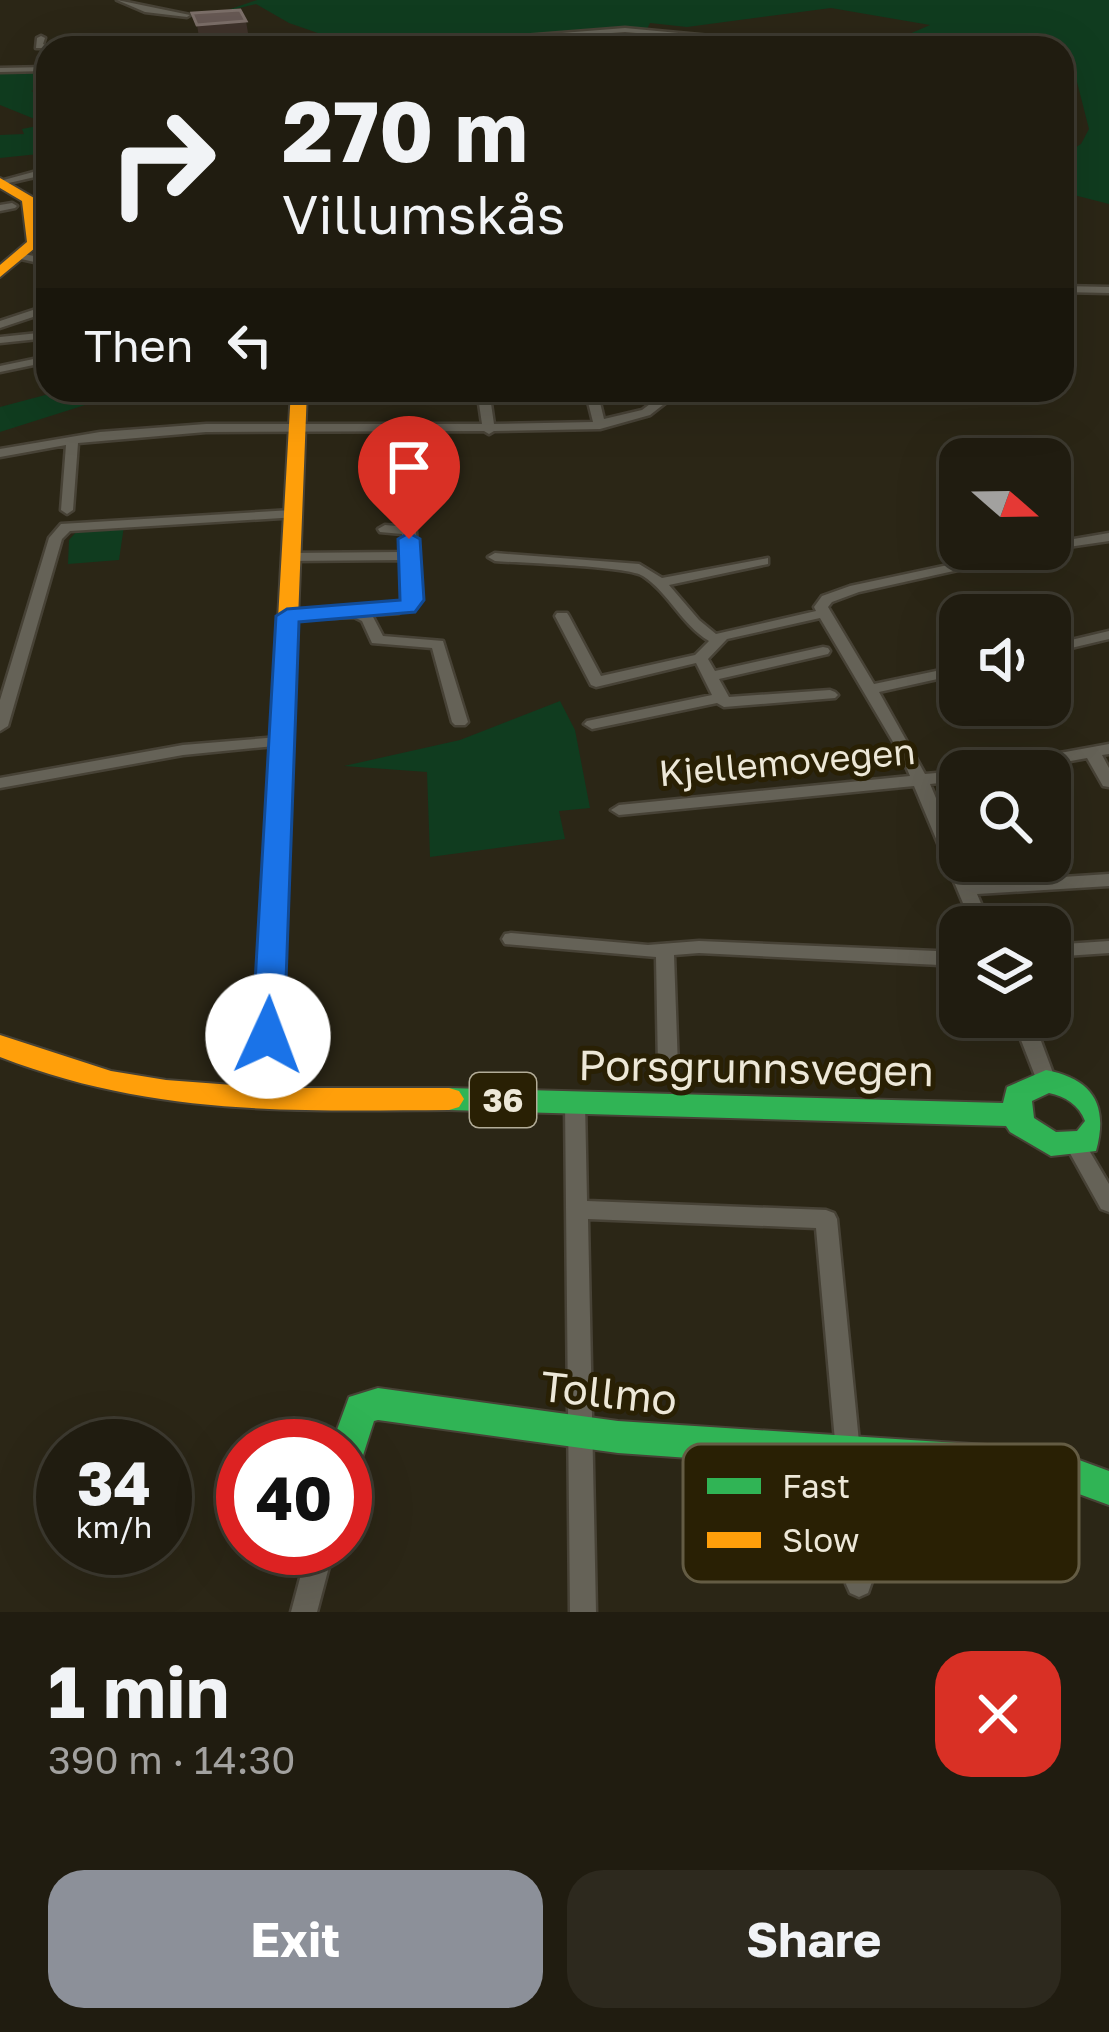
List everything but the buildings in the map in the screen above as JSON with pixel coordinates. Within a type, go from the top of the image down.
[{"type":"main road","points":[[20,197],[36,226]]},
{"type":"main road","points":[[0,278],[36,259]]},
{"type":"main road","points":[[266,1078],[298,402]]},
{"type":"main road","name":"Porsgrunnsvegen","points":[[0,1046],[73,1078],[173,1098],[575,1102],[1015,1115],[1039,1140],[1076,1146]]},
{"type":"main road","points":[[1015,1115],[1017,1095],[1046,1081],[1079,1090],[1104,1115],[1093,1138],[1076,1146]]},
{"type":"main road","name":"Tollmo","points":[[358,1419],[361,1408],[390,1405],[581,1432],[741,1444]]},
{"type":"main road","name":"Tollmo","points":[[1079,1477],[1109,1488]]},
{"type":"street","points":[[120,0],[145,10],[187,15]]},
{"type":"street","points":[[577,36],[652,31],[706,36]]},
{"type":"street","points":[[0,70],[36,69]]},
{"type":"street","points":[[1074,289],[1109,290]]},
{"type":"street","points":[[0,325],[36,312]]},
{"type":"street","points":[[0,340],[36,336]]},
{"type":"street","points":[[0,368],[36,361]]},
{"type":"street","points":[[485,402],[489,430]]},
{"type":"street","points":[[594,402],[600,425]]},
{"type":"street","points":[[0,453],[72,440],[297,425],[489,430],[600,425],[646,412],[660,402]]},
{"type":"street","points":[[0,726],[51,551],[66,518],[72,440]]},
{"type":"street","points":[[66,518],[292,514]]},
{"type":"street","points":[[287,616],[358,613],[411,604],[409,531],[385,529]]},
{"type":"street","points":[[1071,544],[1109,537]]},
{"type":"street","points":[[290,557],[409,556]]},
{"type":"street","points":[[495,557],[646,571],[693,626],[715,638]]},
{"type":"street","points":[[658,583],[764,561]]},
{"type":"street","points":[[947,570],[821,602],[922,784],[973,906]]},
{"type":"street","points":[[358,613],[368,619],[377,640],[438,644],[460,722]]},
{"type":"street","points":[[562,616],[596,682],[700,658],[715,638],[824,613]]},
{"type":"street","points":[[1071,644],[1109,635]]},
{"type":"street","points":[[712,676],[824,651]]},
{"type":"street","points":[[700,658],[719,698]]},
{"type":"street","points":[[870,689],[939,674]]},
{"type":"street","points":[[592,724],[719,698],[740,704],[830,695]]},
{"type":"street","points":[[0,783],[182,750],[279,742]]},
{"type":"street","points":[[1100,750],[1109,782]]},
{"type":"street","name":"Kjellemovegen","points":[[619,810],[939,780]]},
{"type":"street","points":[[966,889],[1109,880]]},
{"type":"street","points":[[511,939],[665,950],[939,957]]},
{"type":"street","points":[[1071,950],[1109,947]]},
{"type":"street","points":[[665,950],[668,1068]]},
{"type":"street","points":[[1030,1038],[1046,1081]]},
{"type":"street","points":[[575,1102],[583,1612]]},
{"type":"street","points":[[1076,1146],[1109,1204]]},
{"type":"street","points":[[579,1210],[826,1219],[847,1444]]},
{"type":"street","points":[[304,1612],[314,1575]]},
{"type":"green space","points":[[257,0],[1109,0],[1109,204],[1074,195],[1074,148],[1089,129],[1074,79],[1074,36],[905,36],[930,25],[831,8],[687,27],[650,23],[647,29],[542,36],[326,36],[289,23],[256,4],[219,13]]},
{"type":"green space","points":[[36,70],[36,90],[31,91],[36,92],[36,120],[0,105],[0,71]]},
{"type":"green space","points":[[36,126],[36,154],[0,158],[0,135],[24,134],[22,129]]},
{"type":"green space","points":[[36,397],[36,402],[95,402],[0,432],[0,407]]},
{"type":"green space","points":[[124,526],[119,560],[68,564],[69,540],[77,531]]},
{"type":"green space","points":[[560,701],[575,730],[590,808],[559,811],[565,839],[430,857],[427,772],[344,766],[460,740]]},
{"type":"traffic: fast","points":[[1046,1081],[1073,1089],[1092,1106],[1100,1123],[1085,1143],[1051,1144],[1020,1124],[1017,1095],[1046,1081]]},
{"type":"traffic: fast","points":[[449,1099],[1015,1115]]},
{"type":"traffic: fast","points":[[358,1419],[361,1408],[378,1404],[618,1437],[722,1444]]},
{"type":"traffic: fast","points":[[1079,1477],[1109,1488]]},
{"type":"traffic: slow","points":[[0,182],[36,203]]},
{"type":"traffic: slow","points":[[0,273],[34,243],[29,200]]},
{"type":"traffic: slow","points":[[266,1078],[298,402]]},
{"type":"traffic: slow","points":[[0,1046],[56,1067],[166,1092],[276,1099],[449,1099]]},
{"type":"route","points":[[268,1036],[287,616],[407,607],[412,600],[409,539]]}]
